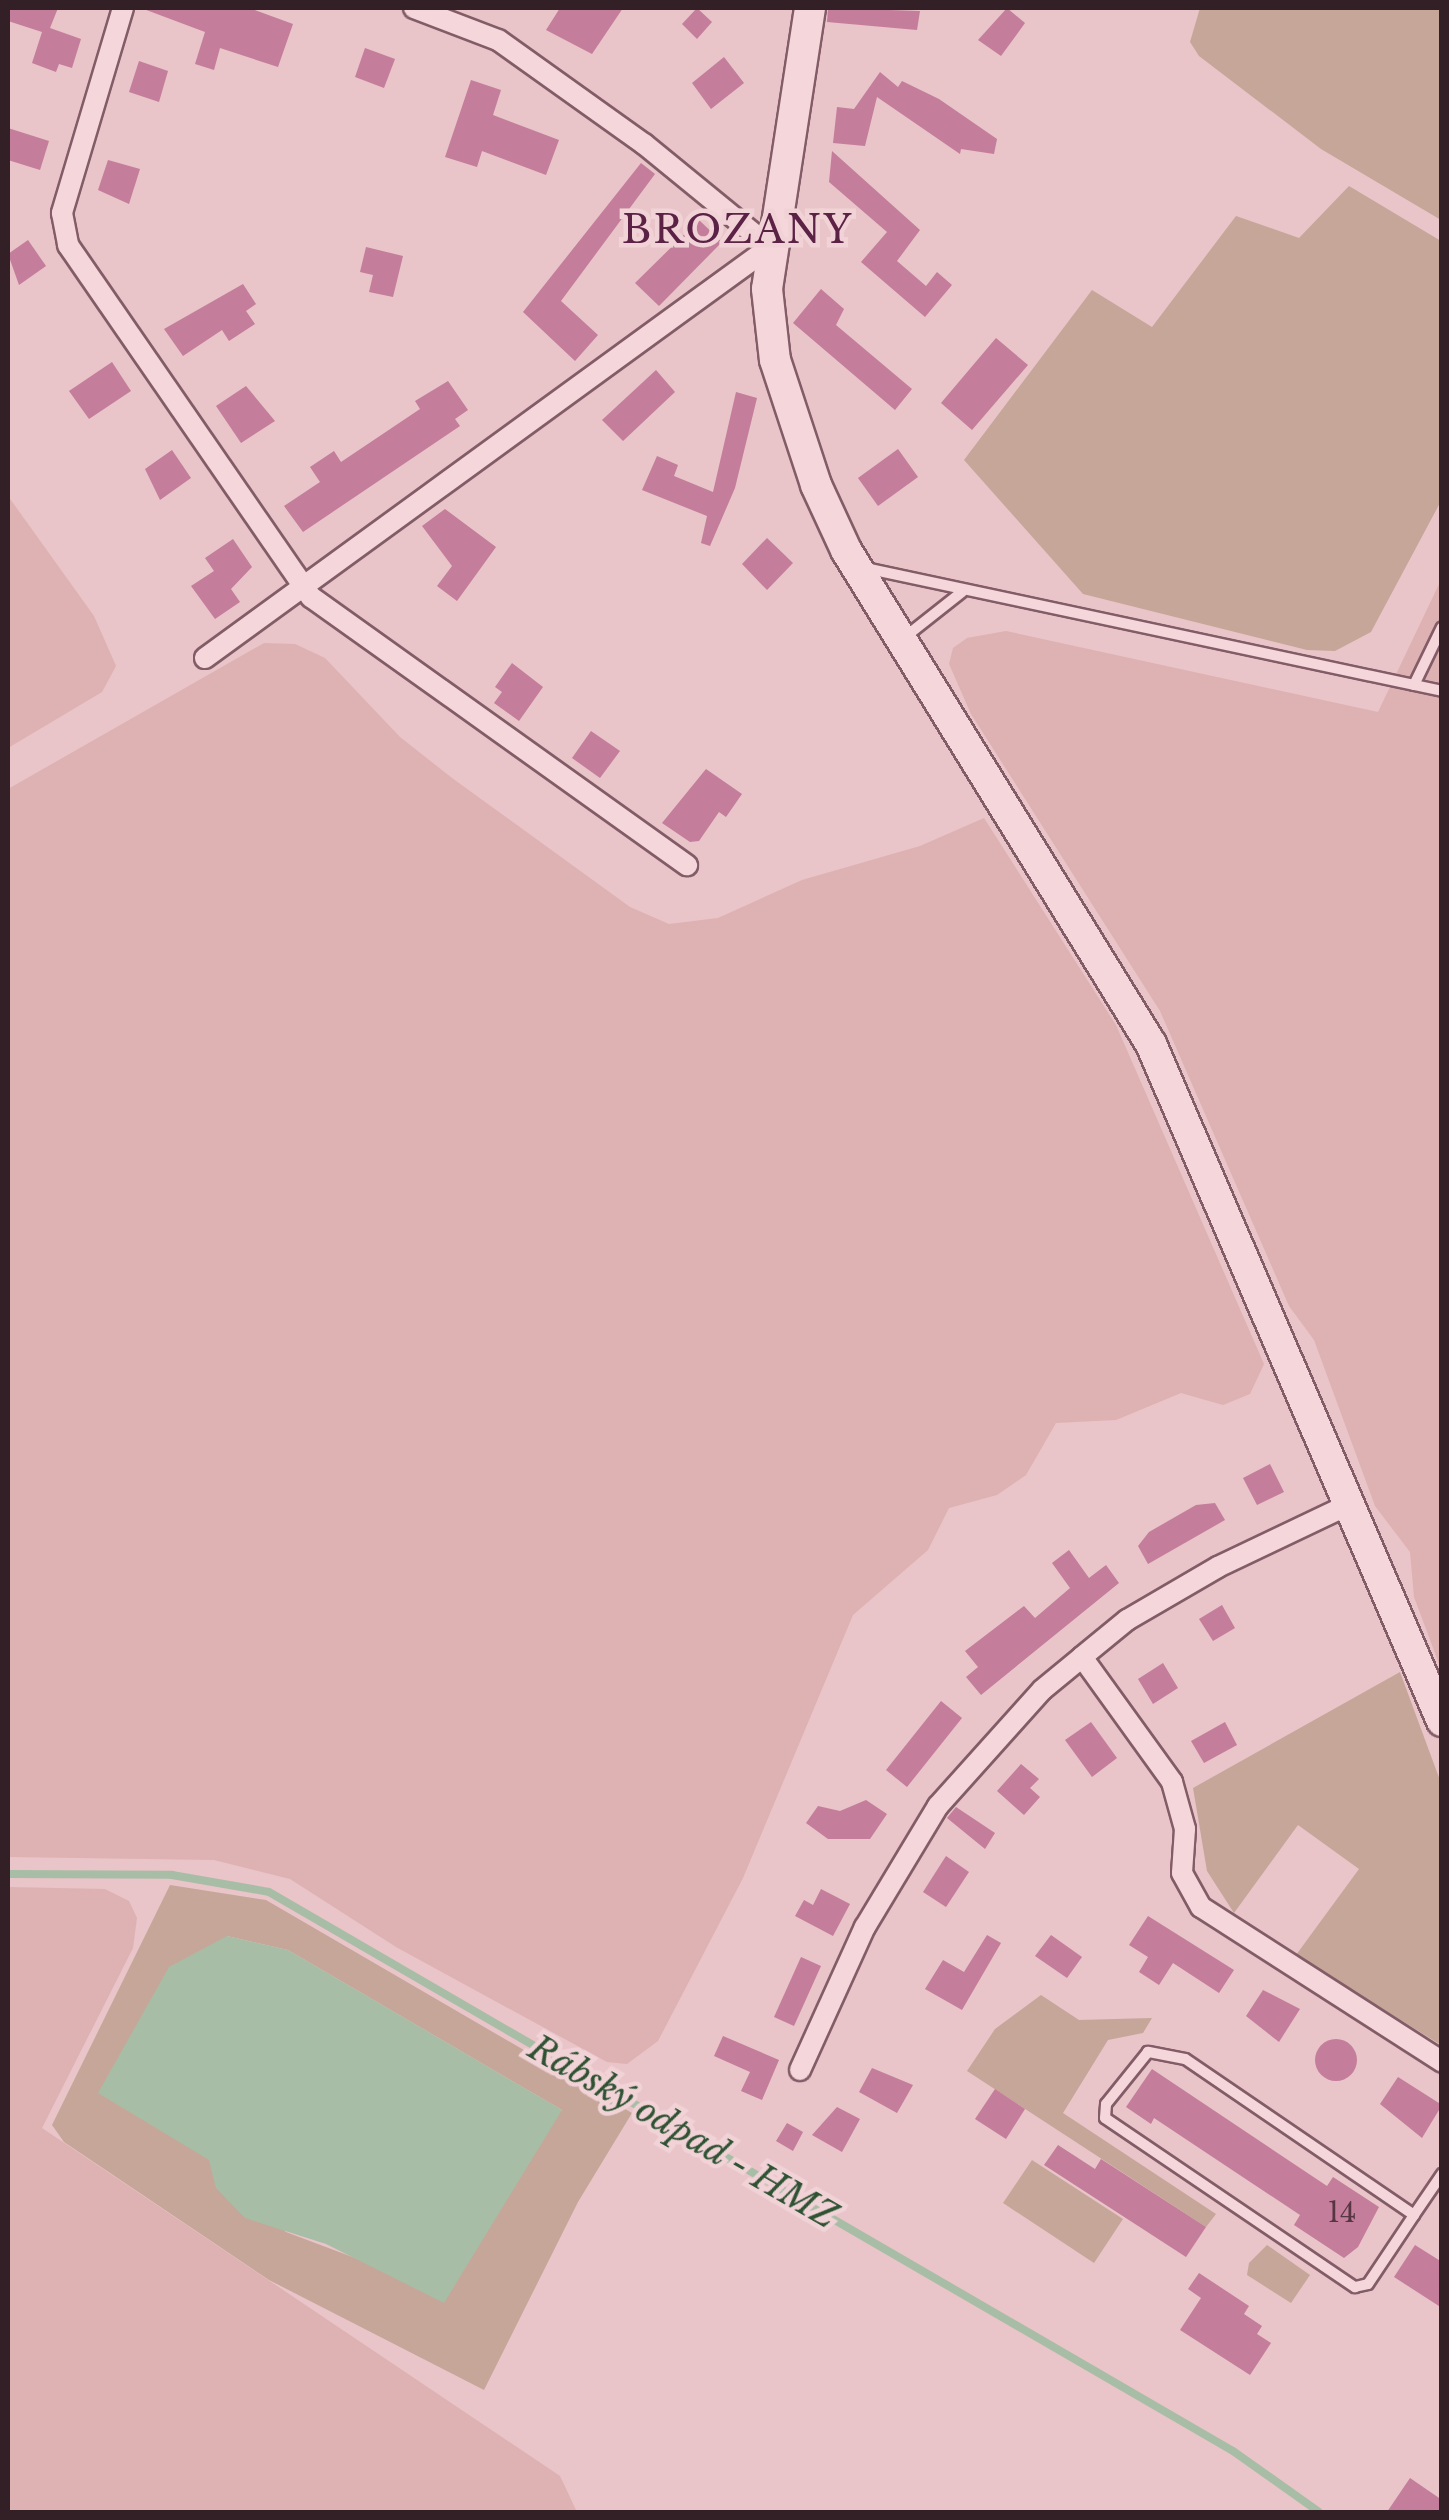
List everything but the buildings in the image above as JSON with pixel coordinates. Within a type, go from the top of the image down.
[{"type":"street","points":[[124,8],[62,213],[62,234],[319,604],[686,865]]},
{"type":"street","points":[[414,8],[498,40],[644,144],[770,246]]},
{"type":"street","points":[[810,8],[770,246],[768,311],[775,360],[816,485],[846,550],[1151,1044],[1352,1503],[1442,1720]]},
{"type":"street","points":[[205,658],[729,282],[770,246]]},
{"type":"street","points":[[800,2070],[865,1926],[938,1806],[1042,1690],[1127,1620],[1218,1568],[1352,1503]]},
{"type":"street","points":[[1082,1657],[1172,1782],[1186,1829],[1182,1873],[1201,1907],[1442,2062]]},
{"type":"lane","points":[[846,550],[874,572],[1442,691]]},
{"type":"lane","points":[[901,641],[963,592]]},
{"type":"lane","points":[[1414,685],[1442,628]]},
{"type":"lane","points":[[1414,2215],[1185,2059],[1148,2052],[1106,2104],[1105,2118],[1355,2287],[1368,2284],[1442,2174]]},
{"type":"shaded area","points":[[1200,8],[1441,8],[1441,220],[1321,149],[1199,56],[1190,42]]},
{"type":"shaded area","points":[[1349,186],[1441,241],[1441,501],[1371,632],[1335,651],[1307,650],[1083,594],[964,460],[1092,290],[1152,327],[1236,216],[1299,238]]},
{"type":"shaded area","points":[[8,496],[94,616],[116,666],[102,692],[8,748]]},
{"type":"shaded area","points":[[1441,580],[1441,1669],[1414,1597],[1410,1552],[1375,1506],[1314,1340],[1289,1306],[1160,1011],[971,714],[949,664],[953,648],[967,638],[1006,631],[1378,712]]},
{"type":"shaded area","points":[[264,643],[295,644],[325,658],[400,737],[452,778],[630,907],[669,924],[718,918],[802,880],[920,846],[984,818],[1116,1025],[1264,1364],[1250,1394],[1223,1405],[1181,1393],[1116,1420],[1056,1423],[1026,1475],[997,1495],[949,1508],[928,1550],[853,1615],[743,1878],[658,2041],[627,2064],[607,2062],[396,1947],[290,1879],[214,1860],[8,1857],[8,789]]},
{"type":"shaded area","points":[[1400,1672],[1441,1783],[1441,2045],[1296,1955],[1359,1869],[1298,1825],[1234,1913],[1207,1871],[1193,1788]]},
{"type":"shaded area","points":[[170,1885],[266,1900],[632,2113],[578,2202],[484,2390],[269,2280],[64,2142],[52,2125]],"holes":[[[227,1936],[288,1950],[562,2110],[379,2267],[286,2232],[209,2160]]]},
{"type":"shaded area","points":[[8,1887],[105,1889],[129,1901],[137,1918],[133,1948],[42,2128],[560,2476],[577,2512],[8,2512]]},
{"type":"shaded area","points":[[227,1936],[288,1950],[562,2110],[444,2303],[326,2244],[245,2218],[216,2188],[209,2160],[98,2093],[169,1967]]},
{"type":"shaded area","points":[[1041,1995],[1079,2020],[1152,2018],[1143,2033],[1108,2040],[1063,2113],[1216,2214],[1206,2227],[967,2071],[995,2029]]},
{"type":"shaded area","points":[[1032,2160],[1123,2219],[1094,2263],[1003,2203]]},
{"type":"shaded area","points":[[1267,2245],[1310,2275],[1291,2303],[1247,2275],[1249,2263]]},
{"type":"waterway","name":"Rábský odpad - HMZ","points":[[8,1874],[172,1875],[269,1892],[1233,2451],[1319,2512]]},
{"type":"district","name":"BROZANY","points":[[738,230]]}]
